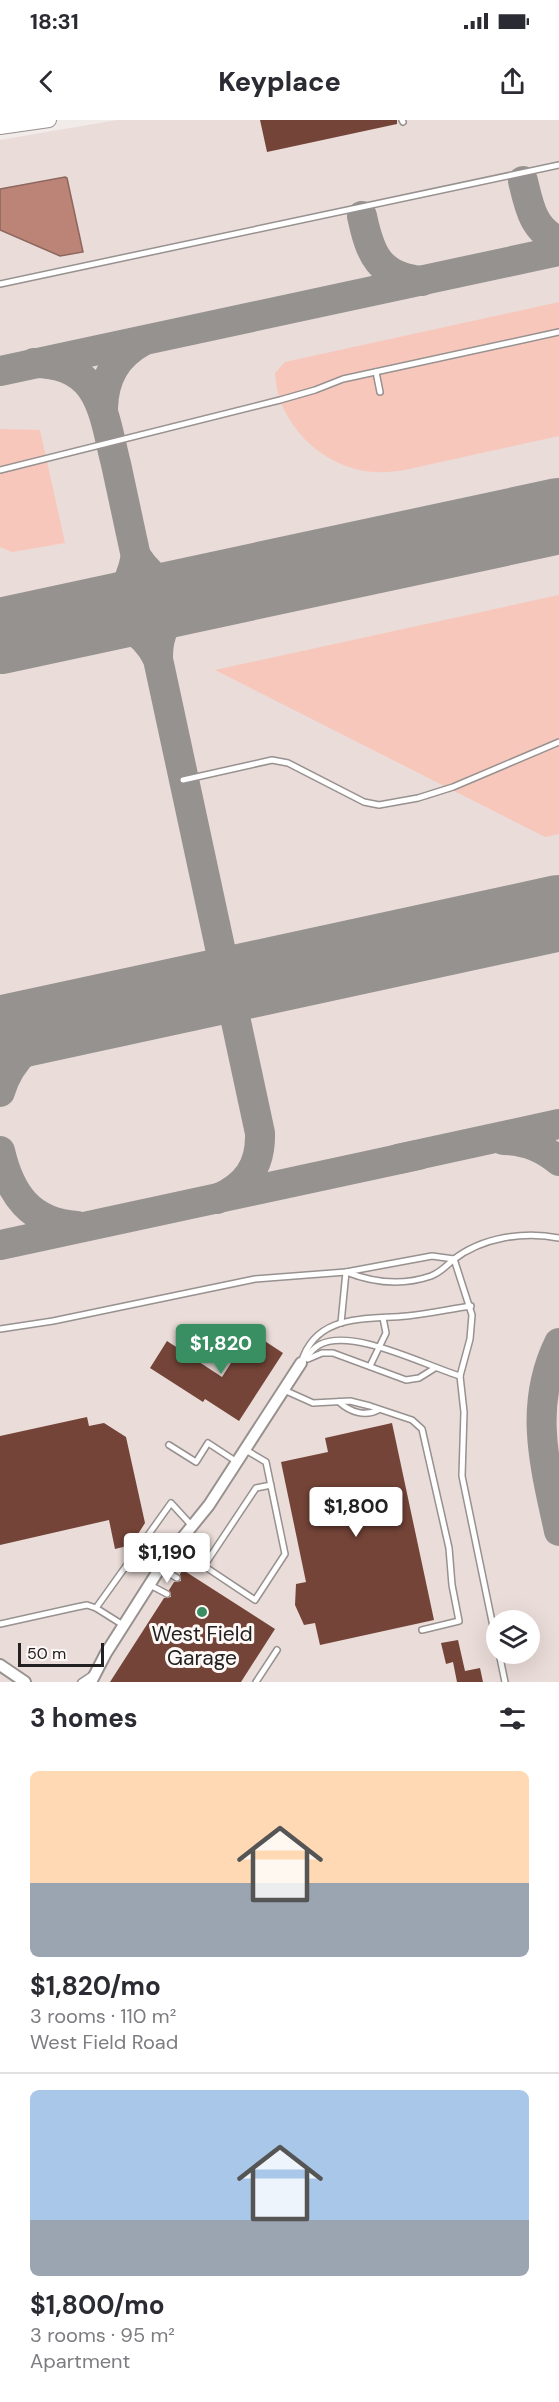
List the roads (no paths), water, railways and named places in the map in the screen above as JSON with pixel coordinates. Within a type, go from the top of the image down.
[{"type":"street","points":[[0,127],[49,120]]},
{"type":"street","points":[[93,1678],[160,1568],[209,1506],[302,1363]]},
{"type":"street","points":[[0,1665],[25,1682]]},
{"type":"lane","points":[[0,284],[559,165]]},
{"type":"lane","points":[[0,470],[269,403],[315,390],[343,379],[559,332]]},
{"type":"lane","points":[[376,372],[380,392]]},
{"type":"lane","points":[[183,780],[272,760],[288,763],[364,802],[379,806],[418,798],[453,787],[559,742]]},
{"type":"lane","points":[[346,1272],[368,1280],[389,1283],[411,1281],[442,1271],[454,1259],[498,1240],[523,1234],[541,1234],[559,1238]]},
{"type":"lane","points":[[0,1329],[53,1321],[255,1279],[346,1272],[432,1256],[454,1259]]},
{"type":"lane","points":[[454,1259],[471,1306],[472,1325],[460,1376],[464,1412],[464,1485],[490,1610]]},
{"type":"lane","points":[[341,1323],[346,1272]]},
{"type":"lane","points":[[302,1363],[305,1350],[314,1337],[341,1323],[471,1306]]},
{"type":"lane","points":[[370,1366],[386,1333],[384,1318]]},
{"type":"lane","points":[[302,1363],[314,1349],[326,1342],[349,1341],[381,1346],[460,1376]]},
{"type":"lane","points":[[302,1363],[313,1356],[333,1353],[406,1380],[419,1378],[435,1368]]},
{"type":"lane","points":[[284,1390],[314,1404],[350,1401],[412,1420],[422,1429],[449,1548],[452,1585],[459,1621],[422,1630]]},
{"type":"lane","points":[[169,1444],[196,1462],[208,1443],[237,1462]]},
{"type":"lane","points":[[246,1450],[266,1461],[271,1485],[285,1554],[255,1600],[204,1566],[256,1488],[271,1485]]},
{"type":"lane","points":[[96,1608],[171,1503],[192,1526]]},
{"type":"lane","points":[[160,1568],[177,1578]]},
{"type":"lane","points":[[150,1585],[167,1594]]},
{"type":"lane","points":[[0,1624],[87,1605],[124,1625]]},
{"type":"lane","points":[[256,1682],[277,1650]]},
{"type":"lane","points":[[501,1664],[505,1682]]},
{"type":"lane","points":[[81,1682],[93,1678]]},
{"type":"place","name":"West Field Garage","points":[[202,1612]]}]
